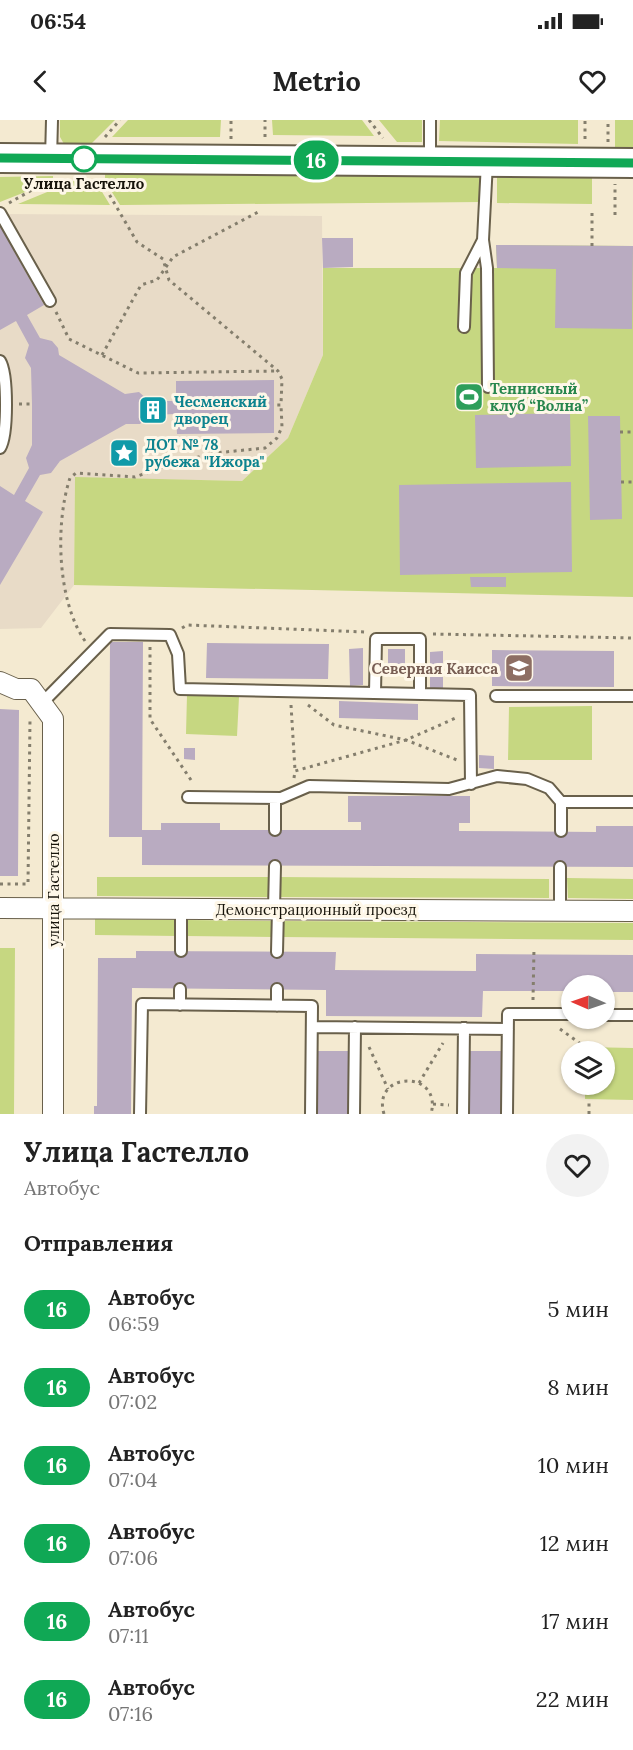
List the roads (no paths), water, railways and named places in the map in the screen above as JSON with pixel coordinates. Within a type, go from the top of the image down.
[{"type":"street","points":[[0,158],[51,169],[430,161],[624,163]]},
{"type":"street","points":[[5,687],[32,689],[36,708]]},
{"type":"street","name":"улица Гастелло","points":[[36,708],[53,719],[52,1114]]},
{"type":"street","name":"Демонстрационный проезд","points":[[0,908],[633,911]]},
{"type":"lane","points":[[51,169],[52,120]]},
{"type":"lane","points":[[430,120],[430,161]]},
{"type":"lane","points":[[487,162],[483,240],[487,268],[488,387]]},
{"type":"lane","points":[[0,211],[50,301]]},
{"type":"lane","points":[[464,327],[466,273],[483,240]]},
{"type":"lane","points":[[0,361],[4,368],[5,404],[4,441],[0,448]]},
{"type":"lane","points":[[36,708],[91,650],[110,634],[170,635],[178,654],[180,689],[470,694],[471,784]]},
{"type":"lane","points":[[375,693],[376,639],[420,639],[420,693]]},
{"type":"lane","points":[[496,696],[633,696]]},
{"type":"lane","points":[[188,797],[275,798],[309,786],[449,789],[497,776],[527,779],[549,788],[561,802],[561,831]]},
{"type":"lane","points":[[275,798],[275,830]]},
{"type":"lane","points":[[561,802],[633,802]]},
{"type":"lane","points":[[275,866],[277,952]]},
{"type":"lane","points":[[560,867],[560,911]]},
{"type":"lane","points":[[181,951],[182,909]]},
{"type":"lane","points":[[180,989],[180,1005]]},
{"type":"lane","points":[[277,989],[277,1006]]},
{"type":"lane","points":[[140,1114],[142,1004],[312,1006],[311,1114]]},
{"type":"lane","points":[[507,1114],[508,1014],[561,1014]]},
{"type":"lane","points":[[615,1015],[633,1015]]},
{"type":"lane","points":[[312,1027],[508,1029]]},
{"type":"lane","points":[[354,1114],[357,1027]]},
{"type":"lane","points":[[463,1114],[464,1028]]},
{"type":"place","name":"Улица Гастелло","points":[[84,159]]},
{"type":"place","name":"Теннисный клуб “Волна”","points":[[469,397]]},
{"type":"place","name":"Чесменский дворец","points":[[153,410]]},
{"type":"place","name":"ДОТ № 78 рубежа \"Ижора\"","points":[[124,453]]},
{"type":"place","name":"Северная Каисса","points":[[519,668]]}]
